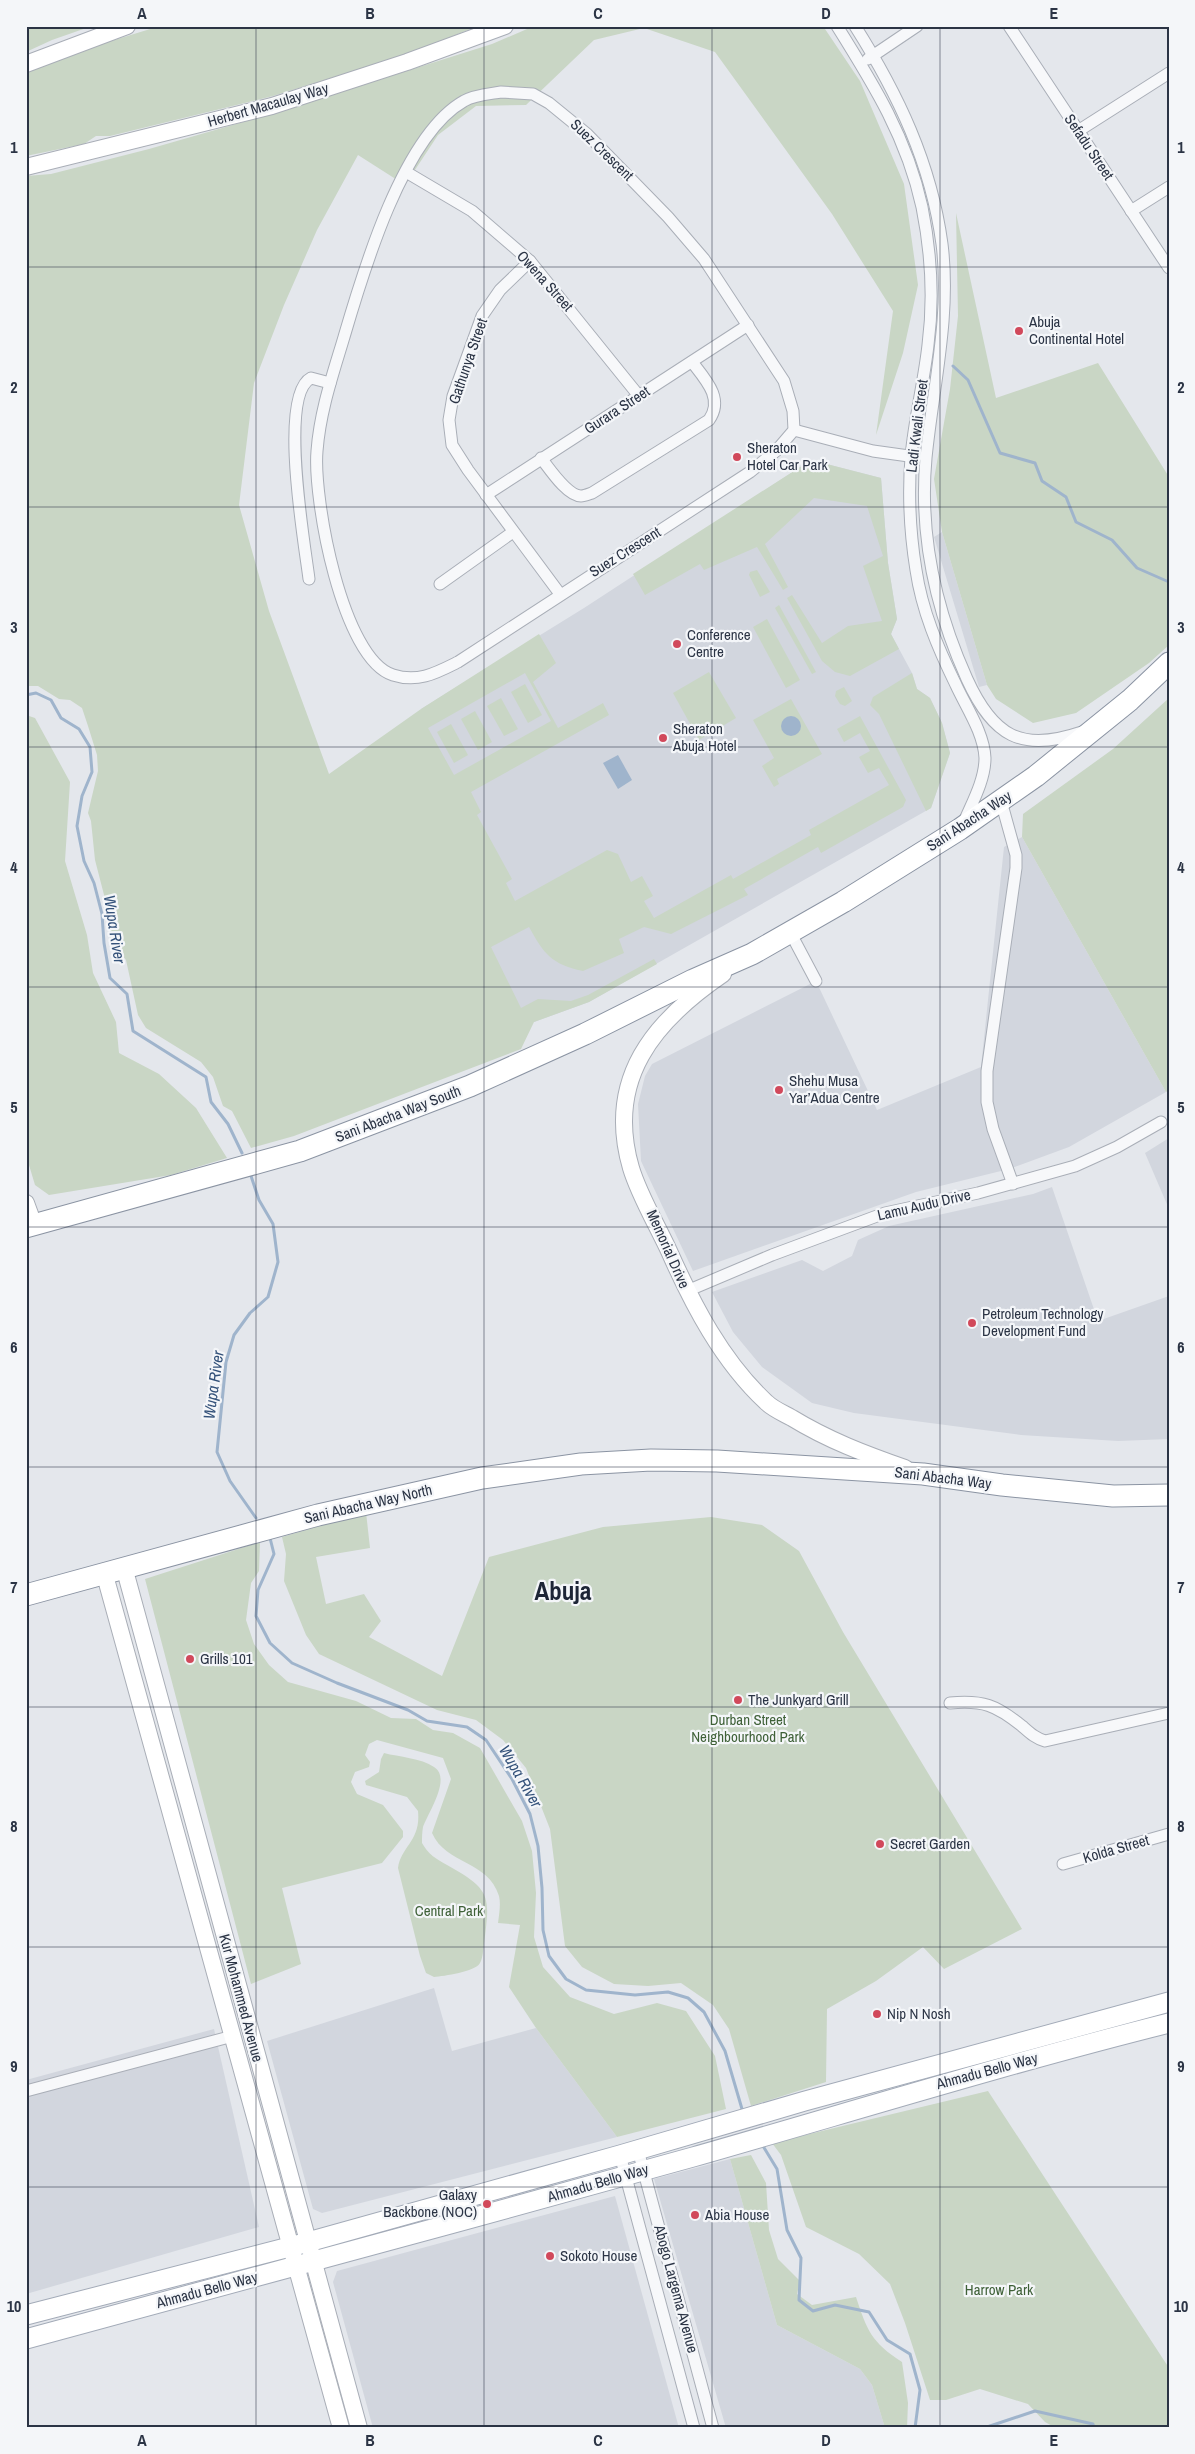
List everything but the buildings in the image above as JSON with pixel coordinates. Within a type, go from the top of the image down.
[{"type":"highway","name":"Sani Abacha Way","points":[[752,954],[960,828],[1001,801],[1098,727],[1169,663]]},
{"type":"highway","name":"Sani Abacha Way South","points":[[30,1226],[300,1151],[470,1086],[585,1034],[693,980],[752,954]]},
{"type":"highway","name":"Sani Abacha Way North","points":[[26,1595],[318,1515],[482,1478],[621,1461],[717,1461]]},
{"type":"highway","name":"Sani Abacha Way","points":[[717,1461],[923,1474],[1113,1496],[1169,1495]]},
{"type":"main road","name":"Ahmadu Bello Way","points":[[26,2315],[300,2244],[690,2136],[805,2101],[1169,2002]]},
{"type":"main road","name":"Ahmadu Bello Way","points":[[26,2339],[305,2264],[695,2156],[811,2121],[1169,2023]]},
{"type":"street","points":[[29,62],[127,26]]},
{"type":"street","name":"Herbert Macaulay Way","points":[[26,167],[272,106],[407,62],[505,26]]},
{"type":"street","name":"Ladi Kwali Street","points":[[837,26],[890,114],[900,136],[921,206],[928,246],[931,288],[928,344],[911,456],[911,537],[920,592],[940,652],[975,724],[985,756],[983,773],[975,797],[960,828]]},
{"type":"street","name":"Ladi Kwali Street","points":[[855,26],[874,55],[902,108],[925,164],[942,245],[945,286],[941,349],[926,458],[924,516],[935,591],[953,646],[976,698],[987,716],[1008,734],[1041,742],[1068,737],[1098,727]]},
{"type":"street","points":[[861,64],[917,26]]},
{"type":"street","name":"Sefadu Street","points":[[1009,26],[1169,268]]},
{"type":"street","points":[[1078,131],[1169,74]]},
{"type":"street","name":"Suez Crescent","points":[[500,92],[533,94],[549,103],[587,134],[668,217],[704,259],[784,381],[792,411],[794,430],[776,451],[750,472],[458,662],[428,677],[410,679],[392,675],[376,665],[365,650],[337,584],[320,512],[316,482],[320,422],[330,383],[356,294],[377,237],[406,172],[425,139],[464,100],[500,92]]},
{"type":"street","name":"Owena Street","points":[[406,172],[472,211],[530,261],[639,396]]},
{"type":"street","points":[[1131,211],[1169,187]]},
{"type":"street","name":"Gathunya Street","points":[[530,261],[500,290],[482,316],[456,388],[449,420],[452,444],[486,495],[560,594]]},
{"type":"street","name":"Gurara Street","points":[[486,495],[748,325]]},
{"type":"street","points":[[542,458],[572,494],[581,496],[592,493],[709,420],[715,412],[716,403],[707,382],[692,362]]},
{"type":"street","points":[[309,579],[295,467],[296,414],[300,393],[306,381],[311,378],[330,383]]},
{"type":"street","points":[[794,430],[864,449],[926,458]]},
{"type":"street","points":[[440,584],[513,532]]},
{"type":"street","points":[[1001,801],[1016,855],[1016,868],[987,1071],[987,1102],[993,1128],[1013,1184]]},
{"type":"street","points":[[790,932],[816,980]]},
{"type":"street","name":"Memorial Drive","points":[[752,954],[704,987],[671,1014],[652,1036],[633,1072],[624,1105],[625,1129],[631,1168],[687,1291],[716,1340],[767,1403],[836,1442],[923,1474]]},
{"type":"street","name":"Lamu Audu Drive","points":[[687,1291],[885,1213],[1013,1184],[1075,1166],[1117,1147],[1162,1122]]},
{"type":"street","points":[[26,1203],[30,1226]]},
{"type":"street","name":"Kur Mohammed Avenue","points":[[114,1570],[181,1783],[231,1962],[305,2264],[341,2428]]},
{"type":"street","name":"Kur Mohammed Avenue","points":[[114,1570],[165,1794],[233,2036],[300,2244]]},
{"type":"street","points":[[950,1703],[974,1701],[991,1706],[1006,1714],[1036,1738],[1045,1740],[1169,1713]]},
{"type":"street","name":"Kolda Street","points":[[1063,1864],[1169,1834]]},
{"type":"street","points":[[26,2091],[233,2036]]},
{"type":"street","name":"Abogo Largema Avenue","points":[[638,2150],[713,2428]]},
{"type":"street","name":"Abogo Largema Avenue","points":[[620,2155],[694,2428]]},
{"type":"street","name":"Kur Mohammed Avenue","points":[[305,2264],[359,2428]]},
{"type":"shaded area","name":"Sheraton Abuja Hotel","points":[[811,460],[881,478],[888,563],[897,619],[891,634],[912,673],[917,689],[930,698],[942,723],[950,753],[931,808],[589,1002],[534,1022],[426,960],[421,709],[584,608]]},
{"type":"shaded area","points":[[942,532],[987,685],[979,687],[934,537]]},
{"type":"shaded area","points":[[1022,837],[1166,1092],[1069,1147],[1009,1169],[916,1192],[693,1271],[641,1161],[638,1104],[645,1076],[652,1064],[816,981],[877,1110],[981,1067],[1004,847]]},
{"type":"shaded area","points":[[1169,1138],[1169,1209],[1145,1153]]},
{"type":"shaded area","points":[[1052,1187],[1098,1321],[1169,1296],[1169,1439],[1118,1441],[1021,1435],[854,1413],[812,1403],[762,1367],[733,1332],[712,1292],[802,1260],[823,1271],[852,1256],[858,1240],[889,1226],[1033,1194]]},
{"type":"shaded area","points":[[434,1988],[452,2051],[536,2028],[617,2137],[322,2213],[313,2209],[267,2041]]},
{"type":"shaded area","points":[[214,2029],[259,2227],[26,2294],[26,2080]]},
{"type":"shaded area","points":[[730,2159],[777,2325],[860,2369],[872,2385],[885,2428],[726,2428],[654,2179]]},
{"type":"shaded area","points":[[615,2196],[679,2428],[373,2428],[333,2282],[337,2271]]},
{"type":"green space","points":[[26,26],[92,26],[52,40],[26,52]]},
{"type":"green space","points":[[160,26],[478,26],[408,54],[273,96],[110,136],[96,136],[84,144],[26,156],[26,73],[85,49]]},
{"type":"green space","points":[[534,26],[823,26],[860,81],[904,184],[918,285],[903,353],[876,435],[893,311],[832,214],[715,52],[644,28],[594,40],[526,105],[476,106],[438,135],[405,185],[358,155],[317,230],[284,305],[254,383],[239,505],[269,611],[329,774],[421,709],[539,634],[556,663],[533,682],[558,728],[603,703],[609,715],[471,792],[481,812],[477,815],[512,879],[506,883],[515,901],[607,850],[618,854],[631,882],[642,876],[653,896],[644,901],[654,918],[731,875],[733,879],[811,835],[809,830],[889,785],[879,768],[868,773],[859,757],[870,751],[860,733],[844,742],[837,729],[860,716],[906,800],[903,807],[821,853],[818,847],[744,889],[748,895],[671,934],[644,927],[619,939],[624,953],[583,971],[563,965],[550,957],[539,944],[529,927],[491,947],[521,1008],[538,999],[571,1001],[588,995],[654,959],[657,964],[589,1002],[534,1022],[521,1049],[294,1136],[251,1148],[232,1111],[223,1106],[213,1077],[201,1062],[146,1028],[138,1015],[126,960],[110,939],[110,918],[95,860],[91,821],[88,813],[98,771],[97,755],[82,708],[70,700],[59,699],[38,686],[26,686],[26,176],[51,174],[149,149],[267,115],[492,44]],"holes":[[[525,673],[551,721],[454,775],[428,728]]]},
{"type":"green space","points":[[956,213],[996,398],[1098,363],[1169,477],[1169,645],[1149,663],[1076,713],[1033,723],[996,699],[987,685],[942,532],[934,479],[950,389],[958,316]]},
{"type":"green space","points":[[811,460],[881,478],[888,563],[897,619],[891,634],[899,649],[850,676],[835,672],[822,661],[787,598],[792,595],[822,643],[848,626],[882,621],[863,566],[883,556],[867,506],[814,498],[765,544],[788,587],[783,590],[757,547],[704,570],[700,564],[645,595],[633,574]]},
{"type":"green space","points":[[757,570],[770,592],[760,597],[749,575],[750,572]]},
{"type":"green space","points":[[779,605],[816,672],[812,674],[775,608]]},
{"type":"green space","points":[[767,619],[800,680],[786,688],[753,627]]},
{"type":"green space","points":[[709,672],[736,718],[699,740],[673,693]]},
{"type":"green space","points":[[912,673],[917,689],[930,698],[942,723],[950,753],[931,808],[926,811],[879,714],[870,705],[873,697]]},
{"type":"green space","points":[[525,684],[542,715],[528,723],[511,692]]},
{"type":"green space","points":[[844,687],[852,701],[845,706],[840,704],[835,696],[836,691]]},
{"type":"green space","points":[[501,698],[518,729],[504,736],[487,706]]},
{"type":"green space","points":[[1169,698],[1169,1090],[1166,1092],[1022,837],[1023,814],[1113,749]]},
{"type":"green space","points":[[791,699],[822,754],[777,779],[779,784],[774,787],[762,766],[774,758],[753,720]]},
{"type":"green space","points":[[475,711],[492,742],[478,750],[461,719]]},
{"type":"green space","points":[[26,715],[35,718],[70,782],[65,861],[87,935],[93,973],[116,1022],[119,1053],[159,1074],[196,1108],[227,1158],[171,1175],[49,1195],[35,1185],[26,1155]]},
{"type":"green space","points":[[451,724],[468,755],[454,763],[437,732]]},
{"type":"green space","name":"Durban Street Neighbourhood Park","points":[[366,1512],[370,1548],[316,1557],[326,1604],[364,1594],[381,1621],[369,1637],[442,1676],[489,1557],[603,1527],[711,1517],[762,1525],[799,1551],[843,1632],[1022,1929],[944,1969],[923,1947],[876,1981],[827,2009],[826,2082],[751,2106],[729,2029],[713,2005],[681,1983],[648,1986],[614,1984],[582,1967],[565,1946],[550,1829],[526,1768],[503,1740],[476,1720],[437,1710],[319,1654],[306,1635],[284,1581],[286,1554],[282,1537]]},
{"type":"green space","points":[[260,1542],[259,1571],[251,1583],[246,1620],[254,1644],[269,1665],[288,1682],[356,1701],[391,1718],[416,1719],[433,1730],[453,1733],[480,1748],[522,1821],[532,1851],[536,1893],[534,1937],[543,1967],[570,1997],[614,2014],[657,2003],[686,2011],[715,2056],[726,2109],[617,2137],[536,2028],[509,1987],[520,1925],[498,1923],[500,1899],[494,1884],[486,1875],[447,1851],[438,1843],[432,1833],[451,1779],[443,1758],[377,1740],[369,1744],[365,1755],[370,1762],[369,1767],[355,1772],[351,1782],[357,1794],[383,1805],[403,1831],[403,1837],[382,1863],[282,1888],[301,1964],[251,1984],[145,1579]]},
{"type":"green space","name":"Central Park","points":[[384,1753],[429,1764],[439,1772],[441,1779],[440,1787],[423,1827],[422,1843],[436,1858],[473,1881],[485,1896],[487,1915],[483,1954],[480,1963],[472,1969],[434,1977],[426,1973],[398,1868],[400,1860],[417,1829],[418,1811],[407,1797],[366,1785],[365,1781],[379,1772]]},
{"type":"green space","name":"Harrow Park","points":[[988,2091],[1169,2368],[1169,2428],[1056,2428],[1045,2422],[1028,2404],[980,2389],[946,2400],[930,2400],[890,2284],[859,2254],[806,2227],[781,2155],[772,2143]]},
{"type":"green space","points":[[751,2155],[766,2183],[769,2230],[778,2259],[800,2281],[797,2294],[812,2305],[856,2297],[867,2327],[883,2348],[902,2362],[908,2403],[907,2428],[885,2428],[872,2385],[860,2369],[777,2325],[730,2159]]},
{"type":"water","points":[[791,716],[798,719],[801,726],[798,733],[791,736],[784,733],[781,726],[784,719]]},
{"type":"water","points":[[618,755],[632,780],[618,789],[603,763]]},
{"type":"waterway","points":[[953,366],[968,380],[1000,453],[1035,463],[1042,481],[1066,497],[1076,522],[1112,540],[1137,568],[1169,582]]},
{"type":"waterway","name":"Wupa River","points":[[26,695],[36,693],[51,700],[61,718],[79,729],[90,747],[92,772],[82,796],[77,826],[84,861],[94,883],[102,914],[104,943],[110,978],[127,994],[133,1031],[206,1077],[211,1102],[228,1124],[242,1153]]},
{"type":"waterway","name":"Wupa River","points":[[251,1176],[259,1200],[273,1224],[278,1262],[268,1297],[250,1313],[234,1335],[226,1362],[217,1452],[230,1481],[256,1518]]},
{"type":"waterway","name":"Wupa River","points":[[270,1538],[274,1554],[258,1590],[256,1616],[270,1643],[292,1663],[337,1683],[408,1710],[427,1721],[467,1727],[486,1740],[512,1779],[530,1814],[538,1846],[543,1930],[549,1956],[566,1979],[586,1990],[635,1995],[668,1992],[688,1998],[704,2012],[725,2051],[742,2109]]},
{"type":"waterway","name":"Wupa River","points":[[763,2146],[777,2169],[787,2230],[801,2258],[799,2300],[813,2311],[835,2305],[869,2312],[887,2340],[910,2354],[920,2390],[915,2428]]},
{"type":"waterway","name":"Wupa River","points":[[984,2428],[1035,2411],[1093,2424],[1094,2428]]},
{"type":"place","name":"Abuja Continental Hotel","points":[[1019,331]]},
{"type":"place","name":"Sheraton Hotel Car Park","points":[[737,457]]},
{"type":"place","name":"Conference Centre","points":[[677,644]]},
{"type":"place","name":"Sheraton Abuja Hotel","points":[[663,738]]},
{"type":"place","name":"Shehu Musa Yar’Adua Centre","points":[[779,1090]]},
{"type":"place","name":"Petroleum Technology Development Fund","points":[[972,1323]]},
{"type":"place","name":"Grills 101","points":[[190,1659]]},
{"type":"place","name":"The Junkyard Grill","points":[[738,1700]]},
{"type":"place","name":"Secret Garden","points":[[880,1844]]},
{"type":"place","name":"Nip N Nosh","points":[[877,2014]]},
{"type":"place","name":"Galaxy Backbone (NOC)","points":[[487,2204]]},
{"type":"place","name":"Abia House","points":[[695,2215]]},
{"type":"place","name":"Sokoto House","points":[[550,2256]]},
{"type":"district","name":"Abuja","points":[[563,1591]]}]
